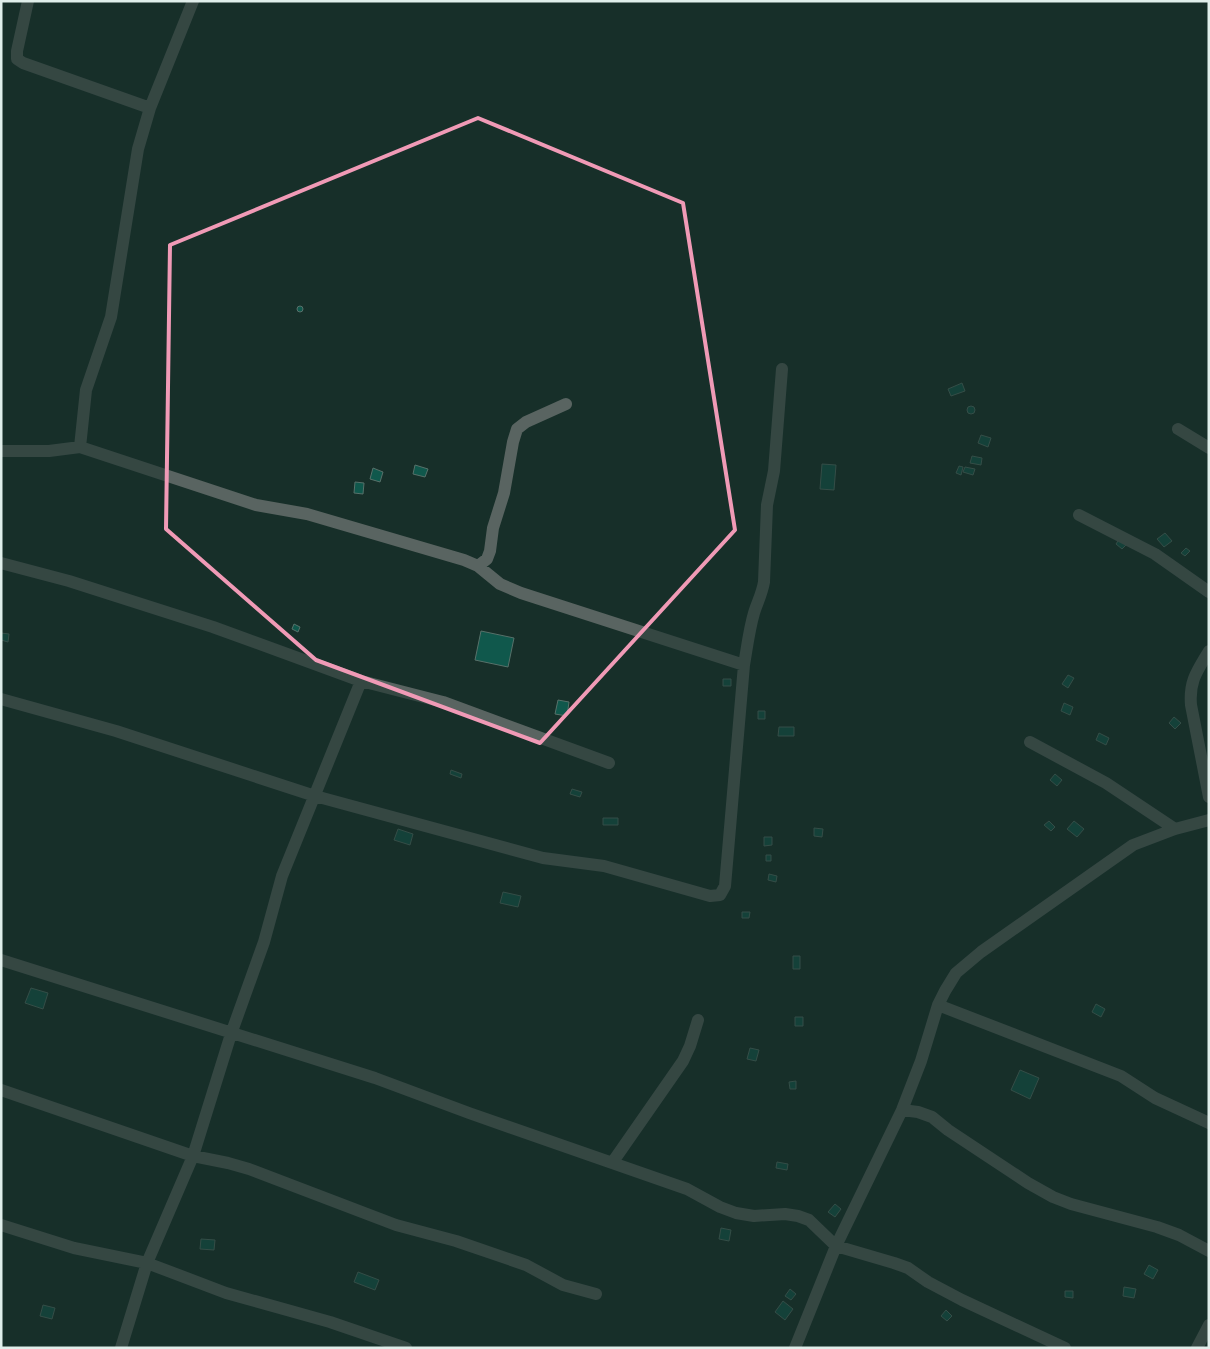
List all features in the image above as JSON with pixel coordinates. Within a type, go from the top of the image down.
[{"type":"street","points":[[28,1],[17,50],[17,59],[23,63],[150,108]]},
{"type":"street","points":[[80,447],[86,390],[111,317],[138,149],[150,108],[192,1]]},
{"type":"street","points":[[1,699],[116,731],[314,796],[543,858],[604,866],[710,896],[720,895],[725,886],[744,665],[750,629],[762,594],[764,582],[767,505],[774,471],[782,369]]},
{"type":"street","points":[[478,566],[487,558],[490,552],[493,528],[508,477],[513,442],[517,430],[526,422],[566,404]]},
{"type":"street","points":[[1178,429],[1209,448]]},
{"type":"street","points":[[1,451],[49,451],[80,447],[256,505],[307,514],[464,560],[478,566],[500,584],[521,593],[744,665]]},
{"type":"street","points":[[1079,515],[1155,554],[1209,592]]},
{"type":"street","points":[[1,563],[69,581],[213,626],[361,681],[443,702],[609,763]]},
{"type":"street","points":[[1209,651],[1192,678],[1190,692],[1209,797]]},
{"type":"street","points":[[121,1348],[147,1263],[193,1156],[231,1034],[266,936],[282,876],[361,681]]},
{"type":"street","points":[[1030,742],[1106,783],[1175,829]]},
{"type":"street","points":[[795,1348],[836,1246],[902,1110],[921,1061],[938,1005],[956,973],[981,952],[1133,845],[1175,829],[1209,820]]},
{"type":"street","points":[[1,960],[231,1034],[376,1078],[687,1188],[720,1207],[736,1213],[754,1216],[785,1214],[809,1220],[836,1246],[894,1262],[908,1268],[928,1282],[962,1300],[1065,1348]]},
{"type":"street","points":[[938,1005],[1121,1076],[1155,1098],[1209,1123]]},
{"type":"street","points":[[612,1163],[683,1061],[698,1020]]},
{"type":"street","points":[[1,1090],[193,1156],[249,1169],[396,1225],[456,1241],[526,1265],[563,1285],[596,1294]]},
{"type":"street","points":[[902,1110],[918,1112],[932,1117],[948,1130],[1020,1178],[1054,1197],[1071,1204],[1157,1227],[1179,1235],[1209,1251]]},
{"type":"street","points":[[1,1225],[74,1248],[147,1263],[219,1291],[330,1322],[406,1348]]},
{"type":"street","points":[[1197,1348],[1209,1325]]},
{"type":"highlighted area","points":[[478,118],[683,203],[735,530],[540,743],[316,660],[166,529],[170,245]]},
{"type":"building","points":[[300,306],[303,309],[300,312],[297,309]]},
{"type":"building","points":[[962,383],[965,391],[951,396],[948,389]]},
{"type":"building","points":[[971,406],[975,410],[971,414],[967,410]]},
{"type":"building","points":[[981,435],[991,438],[988,447],[978,443]]},
{"type":"building","points":[[972,456],[982,458],[981,465],[970,463]]},
{"type":"building","points":[[822,464],[836,465],[834,490],[820,489]]},
{"type":"building","points":[[415,465],[428,469],[425,477],[413,474]]},
{"type":"building","points":[[959,466],[963,467],[961,475],[956,473]]},
{"type":"building","points":[[965,467],[975,469],[973,475],[963,472]]},
{"type":"building","points":[[373,468],[383,472],[380,482],[370,479]]},
{"type":"building","points":[[355,482],[364,483],[363,494],[354,493]]},
{"type":"building","points":[[1165,533],[1172,541],[1164,547],[1157,539]]},
{"type":"building","points":[[1120,538],[1127,544],[1122,549],[1116,544]]},
{"type":"building","points":[[1186,548],[1190,551],[1185,556],[1181,553]]},
{"type":"building","points":[[294,624],[300,627],[298,632],[292,629]]},
{"type":"building","points":[[481,631],[514,638],[508,667],[475,660]]},
{"type":"building","points":[[1,633],[9,634],[8,642],[1,640]]},
{"type":"building","points":[[1068,675],[1074,678],[1068,688],[1062,684]]},
{"type":"building","points":[[723,679],[731,679],[731,686],[723,686]]},
{"type":"building","points":[[558,700],[569,702],[567,716],[555,714]]},
{"type":"building","points":[[1064,703],[1073,707],[1070,715],[1061,711]]},
{"type":"building","points":[[758,711],[765,711],[765,719],[758,719]]},
{"type":"building","points":[[1174,717],[1181,723],[1175,729],[1169,723]]},
{"type":"building","points":[[779,727],[794,727],[794,736],[778,736]]},
{"type":"building","points":[[1099,733],[1109,738],[1106,745],[1096,740]]},
{"type":"building","points":[[451,770],[462,774],[461,778],[450,774]]},
{"type":"building","points":[[1055,774],[1062,780],[1057,786],[1050,780]]},
{"type":"building","points":[[572,789],[582,792],[580,797],[570,794]]},
{"type":"building","points":[[603,818],[618,818],[618,825],[603,825]]},
{"type":"building","points":[[1049,821],[1055,827],[1051,831],[1044,825]]},
{"type":"building","points":[[1074,821],[1084,829],[1077,837],[1067,829]]},
{"type":"building","points":[[814,828],[823,829],[822,837],[814,836]]},
{"type":"building","points":[[398,829],[413,834],[410,845],[394,840]]},
{"type":"building","points":[[764,837],[772,837],[772,845],[764,846]]},
{"type":"building","points":[[766,855],[771,855],[771,861],[766,861]]},
{"type":"building","points":[[769,874],[777,876],[776,882],[768,880]]},
{"type":"building","points":[[503,892],[521,896],[518,907],[500,903]]},
{"type":"building","points":[[742,912],[750,912],[749,918],[742,918]]},
{"type":"building","points":[[793,956],[800,956],[800,969],[793,969]]},
{"type":"building","points":[[31,988],[48,993],[43,1009],[25,1003]]},
{"type":"building","points":[[1096,1004],[1105,1009],[1101,1017],[1092,1012]]},
{"type":"building","points":[[795,1017],[803,1017],[803,1026],[795,1026]]},
{"type":"building","points":[[750,1048],[759,1050],[756,1061],[747,1059]]},
{"type":"building","points":[[1020,1070],[1039,1078],[1030,1099],[1011,1090]]},
{"type":"building","points":[[796,1081],[796,1089],[790,1089],[789,1082]]},
{"type":"building","points":[[777,1162],[788,1164],[787,1170],[776,1168]]},
{"type":"building","points":[[835,1204],[841,1209],[835,1217],[828,1212]]},
{"type":"building","points":[[721,1228],[731,1230],[729,1241],[719,1239]]},
{"type":"building","points":[[201,1239],[215,1240],[214,1250],[200,1249]]},
{"type":"building","points":[[1149,1265],[1158,1270],[1153,1279],[1144,1274]]},
{"type":"building","points":[[358,1272],[379,1280],[375,1290],[354,1282]]},
{"type":"building","points":[[1124,1287],[1136,1289],[1134,1298],[1123,1296]]},
{"type":"building","points":[[790,1289],[796,1294],[791,1300],[785,1296]]},
{"type":"building","points":[[1065,1291],[1073,1291],[1073,1298],[1065,1297]]},
{"type":"building","points":[[783,1301],[793,1309],[785,1320],[775,1312]]},
{"type":"building","points":[[43,1305],[55,1308],[52,1319],[40,1316]]},
{"type":"building","points":[[946,1310],[952,1316],[947,1321],[941,1316]]}]
